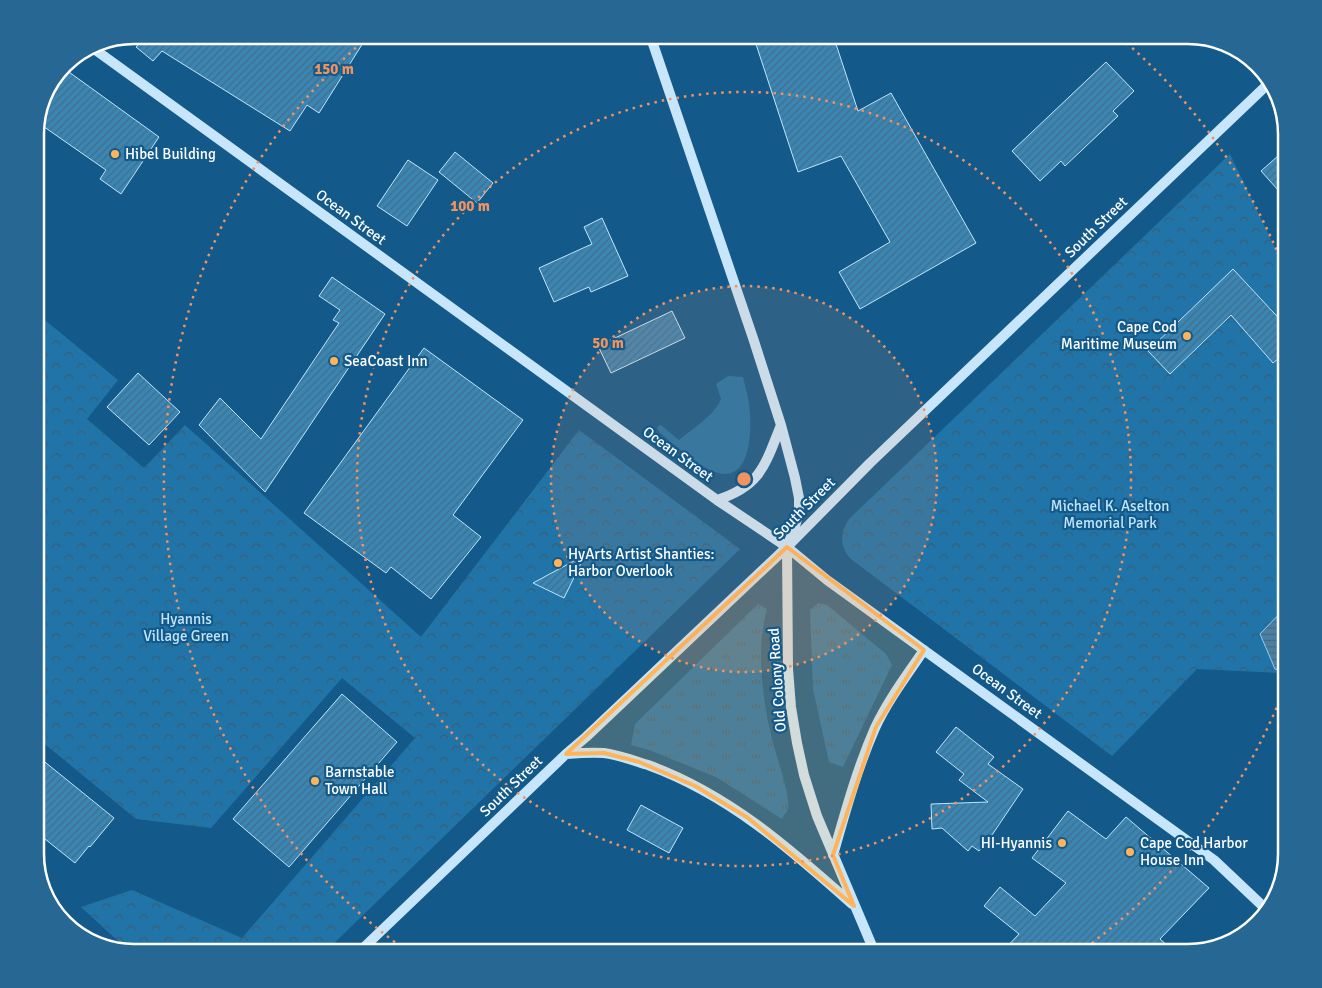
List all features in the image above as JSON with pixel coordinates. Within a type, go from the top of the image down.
[{"type":"main road","name":"Old Colony Road","points":[[653,44],[781,425],[799,498],[796,524],[787,547],[788,669],[794,725],[804,775],[817,816],[871,944]]},
{"type":"main road","name":"Ocean Street","points":[[98,52],[717,500],[787,547],[827,580],[1214,860],[1262,905]]},
{"type":"main road","name":"South Street","points":[[367,944],[566,754],[787,547],[870,463],[1265,87]]},
{"type":"main road","points":[[717,500],[739,492],[760,474],[781,425]]},
{"type":"main road","points":[[833,855],[858,772],[876,728],[894,695],[924,650]]},
{"type":"main road","points":[[566,754],[604,753],[669,773],[695,786],[775,836],[854,906]]},
{"type":"highlighted area","points":[[787,547],[924,650],[876,727],[833,855],[854,906],[748,818],[695,786],[639,762],[604,753],[566,754]]},
{"type":"green space","name":"Michael K. Aselton Memorial Park","points":[[1230,154],[1278,254],[1278,619],[1271,626],[1278,663],[1278,673],[1197,669],[1112,756],[851,559],[844,549],[842,539],[849,519]]},
{"type":"green space","name":"Hyannis Village Green","points":[[44,319],[118,380],[87,419],[144,468],[185,425],[421,637],[579,430],[740,549],[333,944],[121,943],[81,907],[132,890],[242,938],[415,738],[342,678],[211,828],[136,819],[44,743]]},
{"type":"green space","points":[[728,376],[743,377],[749,404],[750,437],[744,461],[738,469],[730,473],[718,473],[688,456],[660,433],[657,428],[660,425],[662,426],[679,440],[703,421],[718,405],[721,399],[716,384]]},
{"type":"green space","points":[[818,603],[827,605],[886,654],[892,665],[843,767],[829,762],[813,689],[810,610]]},
{"type":"green space","points":[[758,604],[767,609],[761,655],[763,688],[768,719],[787,794],[788,809],[782,819],[716,777],[649,750],[631,745],[635,724]]},
{"type":"shaded area","points":[[1278,615],[1278,670],[1275,669],[1260,634]]},
{"type":"building","points":[[139,44],[362,44],[319,113],[307,105],[290,131],[162,51],[153,61],[136,47]]},
{"type":"building","points":[[756,44],[836,44],[858,111],[891,93],[976,243],[860,309],[839,272],[890,242],[841,156],[798,172]]},
{"type":"building","points":[[1106,62],[1134,91],[1113,111],[1118,116],[1065,166],[1061,161],[1040,181],[1012,151]]},
{"type":"building","name":"Hibel Building","points":[[68,72],[159,137],[121,194],[100,179],[106,170],[44,127],[47,110],[53,94]]},
{"type":"building","points":[[455,152],[493,183],[477,203],[439,172]]},
{"type":"building","points":[[1278,156],[1278,190],[1261,171]]},
{"type":"building","points":[[408,160],[438,180],[407,226],[377,206]]},
{"type":"building","points":[[602,218],[628,276],[591,292],[589,287],[554,302],[539,268],[592,244],[584,227]]},
{"type":"building","name":"Cape Cod Maritime Museum","points":[[1233,269],[1278,317],[1278,359],[1273,363],[1231,315],[1170,374],[1148,351]]},
{"type":"building","name":"SeaCoast Inn","points":[[332,277],[385,314],[265,492],[199,425],[220,398],[261,439],[339,323],[333,320],[340,310],[319,296]]},
{"type":"building","points":[[672,311],[685,338],[611,373],[598,346]]},
{"type":"building","points":[[424,348],[523,420],[453,515],[481,537],[431,599],[391,567],[386,573],[304,513]]},
{"type":"building","points":[[138,373],[180,412],[149,445],[107,407]]},
{"type":"building","points":[[585,555],[564,598],[533,583]]},
{"type":"building","name":"Barnstable Town Hall","points":[[342,694],[397,742],[289,867],[233,819]]},
{"type":"building","points":[[956,727],[994,757],[988,764],[1023,789],[979,851],[972,846],[968,851],[942,828],[932,829],[931,804],[988,802],[959,780],[964,774],[936,752]]},
{"type":"building","points":[[44,761],[114,818],[75,863],[44,838]]},
{"type":"building","points":[[641,805],[683,828],[669,853],[627,830]]},
{"type":"building","name":"Cape Cod Harbor House Inn","points":[[1068,811],[1106,839],[1126,817],[1209,888],[1160,939],[1166,944],[1010,944],[1019,934],[984,906],[1000,887],[1035,916],[1066,883],[1032,858]]},
{"type":"place","name":"Hibel Building","points":[[115,154]]},
{"type":"place","name":"Cape Cod Maritime Museum","points":[[1187,336]]},
{"type":"place","name":"SeaCoast Inn","points":[[334,361]]},
{"type":"place","name":"HyArts Artist Shanties: Harbor Overlook","points":[[558,563]]},
{"type":"place","name":"Barnstable Town Hall","points":[[315,781]]},
{"type":"place","name":"HI-Hyannis","points":[[1062,843]]},
{"type":"place","name":"Cape Cod Harbor House Inn","points":[[1130,852]]}]
